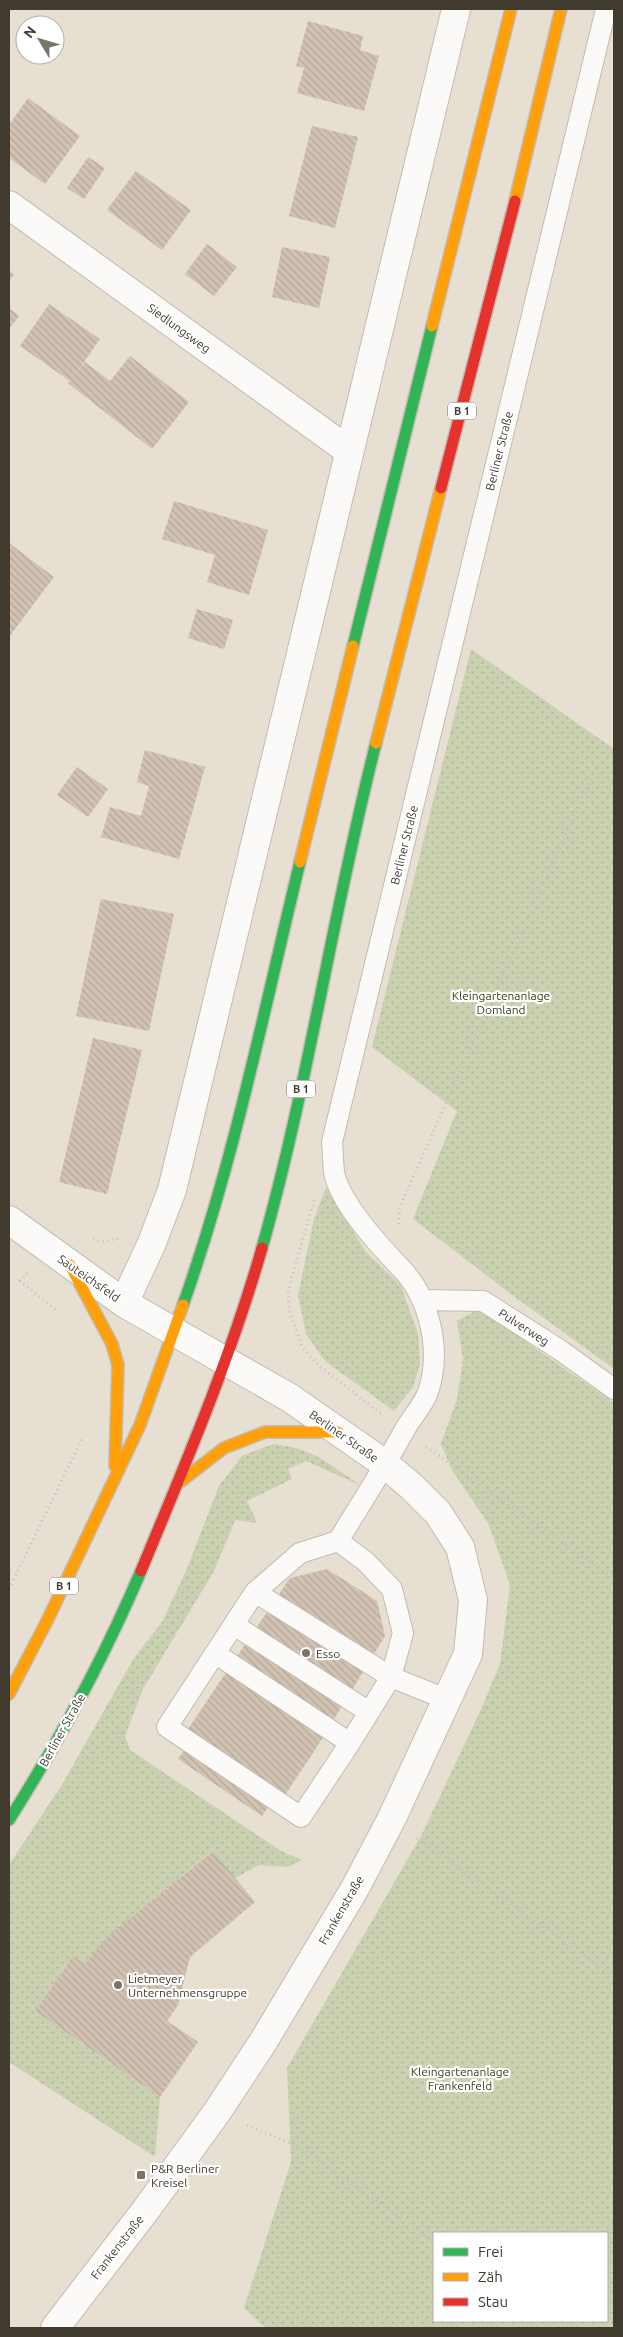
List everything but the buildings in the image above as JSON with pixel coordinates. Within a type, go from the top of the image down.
[{"type":"main road","name":"B 1","points":[[9,1694],[48,1619],[140,1425],[203,1249],[226,1169],[511,9]]},
{"type":"main road","name":"B 1","points":[[226,1362],[282,1177],[358,812],[502,253],[561,9]]},
{"type":"main road","points":[[70,1266],[112,1344],[118,1365],[115,1478]]},
{"type":"main road","name":"Berliner Straße","points":[[9,1820],[30,1787],[89,1682],[118,1625],[178,1483],[226,1362]]},
{"type":"main road","points":[[178,1483],[224,1448],[265,1432],[338,1432]]},
{"type":"street","points":[[124,1303],[151,1246],[172,1190],[349,451],[451,10]]},
{"type":"street","name":"Siedlungsweg","points":[[9,205],[349,451]]},
{"type":"street","name":"Sauteichsfeld","points":[[9,1220],[70,1266],[124,1303],[173,1331]]},
{"type":"street","name":"Berliner Straße","points":[[173,1331],[290,1398],[385,1464]]},
{"type":"street","name":"Frankenstraße","points":[[54,2328],[145,2211],[217,2112],[263,2042],[354,1890],[391,1820],[468,1654],[473,1600],[460,1547],[438,1513],[385,1464]]},
{"type":"lane","name":"Berliner Straße","points":[[385,1464],[428,1393],[435,1358],[432,1331],[422,1300],[401,1267],[377,1245],[348,1202],[335,1174],[332,1142],[606,9]]},
{"type":"lane","name":"Pulverweg","points":[[422,1300],[483,1301],[560,1350],[614,1389]]},
{"type":"lane","points":[[338,1541],[365,1561],[392,1589],[403,1634],[391,1677],[301,1817],[167,1727],[255,1592],[300,1553],[338,1541],[385,1464]]},
{"type":"lane","points":[[255,1592],[391,1677],[448,1700]]},
{"type":"lane","points":[[234,1625],[369,1712]]},
{"type":"lane","points":[[216,1654],[350,1743]]},
{"type":"path","points":[[401,1267],[399,1209],[593,773]]},
{"type":"path","points":[[316,1192],[288,1291],[289,1310],[302,1346],[316,1363],[404,1431],[614,1578]]},
{"type":"path","points":[[86,1236],[102,1242],[131,1236],[151,1246]]},
{"type":"path","points":[[46,1247],[20,1281],[57,1311]]},
{"type":"path","points":[[9,1589],[86,1430]]},
{"type":"path","points":[[391,1820],[614,1976]]},
{"type":"path","points":[[217,2112],[299,2147],[433,2241]]},
{"type":"green space","name":"Kleingartenanlage Domland","points":[[471,649],[614,749],[614,1369],[515,1297],[413,1219],[457,1111],[372,1047]]},
{"type":"green space","points":[[326,1187],[365,1251],[401,1286],[418,1334],[420,1364],[413,1387],[394,1411],[325,1361],[306,1334],[298,1295],[314,1219]]},
{"type":"green space","name":"Kleingartenanlage Frankenfeld","points":[[479,1309],[614,1403],[614,2328],[266,2328],[244,2308],[291,2162],[287,2068],[421,1836],[479,1714],[500,1664],[510,1585],[489,1525],[452,1470],[441,1444],[457,1399],[463,1360],[457,1321]]},
{"type":"green space","points":[[273,1444],[309,1453],[329,1463],[360,1485],[306,1461],[288,1469],[292,1479],[247,1501],[257,1523],[235,1520],[214,1571],[143,1689],[125,1736],[130,1750],[281,1851],[302,1860],[288,1867],[259,1865],[235,1878],[212,1851],[108,1937],[85,1964],[73,1956],[35,2011],[160,2097],[155,2157],[9,2062],[9,1865],[63,1783],[134,1658],[162,1622],[186,1571],[219,1486],[242,1456]]},
{"type":"traffic: fast","points":[[353,646],[432,326]]},
{"type":"traffic: fast","points":[[262,1248],[294,1123],[347,869],[376,743]]},
{"type":"traffic: fast","points":[[183,1305],[218,1196],[233,1141],[300,862]]},
{"type":"traffic: fast","points":[[9,1820],[46,1760],[80,1698],[112,1636],[141,1571]]},
{"type":"traffic: slow","points":[[432,326],[511,9]]},
{"type":"traffic: slow","points":[[515,201],[561,9]]},
{"type":"traffic: slow","points":[[376,743],[441,488]]},
{"type":"traffic: slow","points":[[300,862],[353,646]]},
{"type":"traffic: slow","points":[[70,1265],[112,1344],[118,1365],[115,1466]]},
{"type":"traffic: slow","points":[[9,1694],[48,1619],[140,1425],[183,1305]]},
{"type":"traffic: slow","points":[[180,1482],[224,1448],[265,1432],[338,1432]]},
{"type":"traffic: jam","points":[[441,488],[515,201]]},
{"type":"traffic: jam","points":[[141,1571],[190,1452],[236,1331],[262,1248]]},
{"type":"place","name":"Esso","points":[[306,1653]]},
{"type":"place","name":"Lietmeyer Unternehmensgruppe","points":[[118,1985]]},
{"type":"place","name":"P&R Berliner Kreisel","points":[[141,2175]]}]
